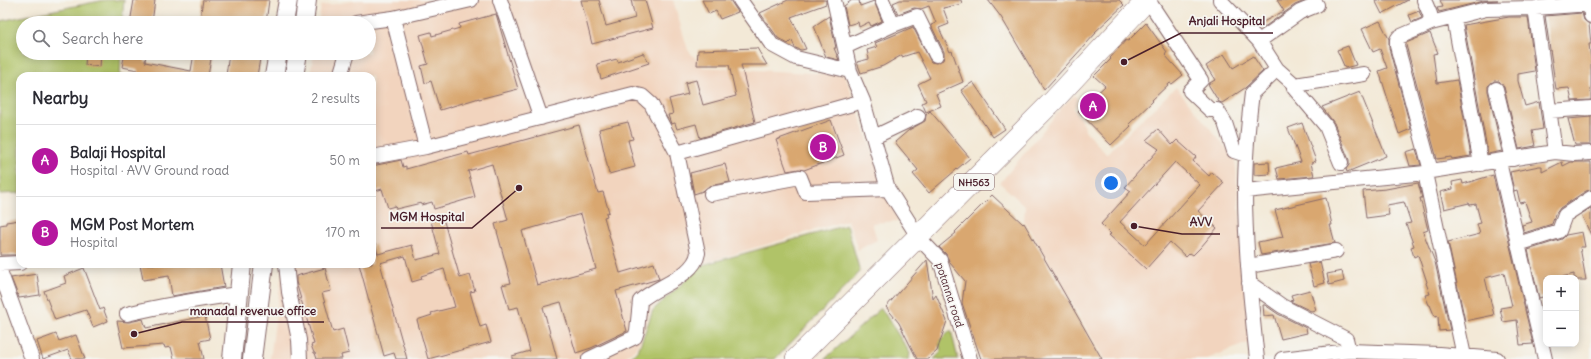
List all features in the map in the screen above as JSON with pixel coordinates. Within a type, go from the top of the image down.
[{"type":"highway","name":"NH563","points":[[796,359],[919,238],[1054,100],[1144,1]]},
{"type":"main road","points":[[285,16],[288,0]]},
{"type":"main road","points":[[305,16],[308,0]]},
{"type":"main road","points":[[275,72],[277,60]]},
{"type":"main road","points":[[295,72],[297,60]]},
{"type":"main road","points":[[232,359],[241,268]]},
{"type":"main road","points":[[252,359],[263,268]]},
{"type":"street","points":[[376,20],[393,18],[471,0]]},
{"type":"street","points":[[500,0],[541,118]]},
{"type":"street","points":[[740,0],[772,45],[796,58],[850,71]]},
{"type":"street","name":"potanna road","points":[[834,0],[850,71],[863,101],[888,189],[919,238],[940,260],[970,359]]},
{"type":"street","points":[[882,0],[893,26]]},
{"type":"street","points":[[1220,0],[1260,41],[1277,69],[1295,85],[1294,88],[1326,126],[1341,163]]},
{"type":"street","points":[[1424,0],[1430,14],[1431,23]]},
{"type":"street","points":[[1144,1],[1202,80],[1190,91],[1210,110],[1217,110],[1225,123],[1234,151],[1246,155]]},
{"type":"street","points":[[1464,356],[1428,172],[1397,40],[1402,35],[1431,23],[1454,18],[1485,4],[1591,8]]},
{"type":"street","points":[[1260,41],[1300,12],[1317,5]]},
{"type":"street","points":[[1540,5],[1555,152]]},
{"type":"street","points":[[845,47],[917,16],[936,55]]},
{"type":"street","points":[[393,18],[426,147]]},
{"type":"street","points":[[1454,18],[1481,164]]},
{"type":"street","points":[[341,72],[345,60]]},
{"type":"street","points":[[1257,359],[1248,266],[1245,191],[1246,155],[1252,93],[1277,69]]},
{"type":"street","points":[[1295,85],[1364,74]]},
{"type":"street","points":[[1496,89],[1518,244],[1546,359]]},
{"type":"street","points":[[376,156],[426,147],[633,94],[642,96],[652,104],[678,153],[698,253],[697,259],[683,275],[648,294],[640,301],[638,331],[635,337],[589,359]]},
{"type":"street","points":[[678,153],[863,101]]},
{"type":"street","points":[[1550,111],[1591,108]]},
{"type":"street","points":[[874,137],[918,116]]},
{"type":"street","points":[[1245,191],[1428,172],[1555,152],[1574,154],[1591,153]]},
{"type":"street","points":[[711,194],[800,177],[806,192],[888,189]]},
{"type":"street","points":[[1518,244],[1559,231],[1565,216],[1591,198]]},
{"type":"street","points":[[1248,266],[1336,251]]},
{"type":"street","points":[[0,264],[16,263]]},
{"type":"street","points":[[286,268],[289,292],[299,340],[300,359]]},
{"type":"street","points":[[0,271],[32,359]]},
{"type":"street","points":[[1250,283],[1282,306],[1346,339],[1349,351]]},
{"type":"street","points":[[127,314],[191,300],[238,294]]},
{"type":"street","points":[[1282,359],[1349,351],[1464,356],[1497,359]]},
{"type":"shaded area","points":[[359,0],[673,0],[688,50],[703,67],[845,75],[897,221],[872,223],[877,240],[858,250],[848,220],[694,266],[652,307],[637,348],[622,359],[270,359],[282,268],[376,268],[376,72],[311,72],[313,60],[376,60],[376,16],[319,16],[321,6]]},
{"type":"shaded area","points":[[1176,87],[1235,159],[1250,342],[1207,359],[1104,359],[1024,221],[1025,206],[1000,183],[1063,106],[1075,95],[1078,101],[1073,109],[1084,124],[1085,130],[1106,154]]},
{"type":"green space","points":[[105,0],[124,0],[123,16],[25,16]]},
{"type":"green space","points":[[16,18],[16,60],[121,60],[120,72],[16,72],[16,193],[0,194],[0,21]]},
{"type":"green space","points":[[847,225],[860,272],[775,359],[629,359],[638,351],[653,310],[684,282],[695,267]]},
{"type":"green space","points":[[881,308],[910,353],[909,359],[825,359]]},
{"type":"green space","points":[[951,330],[958,359],[934,359],[941,352],[939,342]]},
{"type":"building","points":[[134,0],[155,0],[153,16],[131,16]]},
{"type":"building","points":[[203,0],[269,0],[267,16],[200,16]]},
{"type":"building","points":[[581,0],[599,0],[606,26],[635,18],[631,0],[645,0],[653,28],[592,44]]},
{"type":"building","points":[[702,0],[730,0],[738,12],[720,19],[716,11],[709,14]]},
{"type":"building","points":[[788,0],[826,0],[826,4],[791,17],[806,49],[801,50],[795,48],[792,40],[788,44],[778,38],[760,13]]},
{"type":"building","points":[[852,0],[859,0],[860,6],[874,1],[882,21],[871,26],[869,22],[859,27],[858,22],[848,25],[844,6]]},
{"type":"building","points":[[900,0],[961,0],[962,4],[943,8],[949,24],[939,28],[950,52],[952,51],[963,82],[936,94],[941,106],[926,112],[922,103],[926,101],[918,84],[930,78],[917,52],[902,57],[902,55],[883,66],[861,73],[857,62],[869,59],[867,50],[877,47],[875,43],[913,27],[931,62],[936,63],[943,60],[944,52],[931,25],[936,23],[929,6],[921,9],[914,8],[898,14],[893,3]]},
{"type":"building","points":[[988,0],[1119,0],[1124,5],[1095,32],[1096,33],[1044,90],[1001,17]]},
{"type":"building","points":[[1277,0],[1307,0],[1295,5],[1263,28],[1261,23],[1284,11]]},
{"type":"building","points":[[1375,0],[1408,0],[1382,14]]},
{"type":"building","points":[[1440,0],[1498,0],[1484,1],[1439,12],[1437,8],[1443,7]]},
{"type":"building","points":[[1419,11],[1422,18],[1412,22],[1409,15]]},
{"type":"building","points":[[1582,13],[1584,20],[1589,24],[1591,44],[1589,44],[1591,60],[1591,100],[1572,101],[1569,88],[1556,89],[1545,16]]},
{"type":"building","points":[[496,14],[518,89],[479,98],[440,110],[431,81],[425,83],[421,66],[428,64],[420,35],[431,32],[432,36],[460,28],[459,24]]},
{"type":"building","points":[[829,16],[836,48],[834,48],[839,60],[826,57],[814,26]]},
{"type":"building","points":[[1509,17],[1528,17],[1535,71],[1518,74],[1518,81],[1525,106],[1539,102],[1543,129],[1532,131],[1535,146],[1519,149],[1504,87],[1499,81],[1494,81],[1488,86],[1488,91],[1502,151],[1488,154],[1464,25]]},
{"type":"building","points":[[1380,21],[1389,39],[1389,48],[1411,129],[1399,134],[1379,71],[1387,68],[1380,49],[1373,52],[1362,29]]},
{"type":"building","points":[[1146,23],[1167,52],[1165,55],[1183,75],[1172,84],[1170,83],[1152,100],[1153,101],[1129,124],[1131,126],[1111,145],[1078,111],[1105,86],[1094,76],[1111,59],[1110,58],[1126,40],[1128,41]]},
{"type":"building","points":[[1430,33],[1438,53],[1433,54],[1437,83],[1457,80],[1471,156],[1452,159],[1451,157],[1437,159],[1406,45],[1406,43]]},
{"type":"building","points":[[1348,46],[1356,65],[1345,68],[1337,50]]},
{"type":"building","points":[[757,48],[767,65],[741,65],[755,122],[700,138],[696,124],[677,129],[675,123],[671,124],[668,115],[673,114],[669,99],[688,94],[685,83],[696,80],[703,105],[736,96],[729,65],[697,65],[698,50]]},
{"type":"building","points":[[643,53],[649,63],[601,79],[597,64],[617,59],[618,62]]},
{"type":"building","points":[[1224,54],[1233,68],[1253,56],[1263,71],[1245,88],[1222,103],[1219,102],[1208,84],[1215,80],[1206,66]]},
{"type":"building","points":[[85,60],[100,60],[100,67],[85,65]]},
{"type":"building","points":[[124,60],[145,60],[145,62],[191,71],[193,60],[211,60],[209,72],[138,72],[138,70],[122,67]]},
{"type":"building","points":[[228,60],[260,60],[258,72],[227,72]]},
{"type":"building","points":[[973,82],[1005,129],[993,137],[961,90]]},
{"type":"building","points":[[1360,92],[1386,156],[1347,172],[1346,169],[1349,165],[1349,160],[1334,123],[1322,107]]},
{"type":"building","points":[[930,111],[970,158],[929,193],[913,174],[918,170],[895,142],[909,130],[925,121],[926,115]]},
{"type":"building","points":[[1591,117],[1591,145],[1575,145],[1568,119]]},
{"type":"building","points":[[831,120],[844,155],[804,170],[799,169],[787,171],[776,140]]},
{"type":"building","points":[[628,122],[633,139],[628,140],[635,167],[609,174],[599,129]]},
{"type":"building","points":[[1302,123],[1316,161],[1311,163],[1314,176],[1279,179],[1276,168],[1301,162],[1288,128]]},
{"type":"building","points":[[579,125],[598,193],[603,192],[609,212],[606,213],[607,216],[604,217],[620,273],[654,263],[659,279],[616,291],[627,331],[591,348],[576,353],[561,302],[543,307],[557,359],[512,359],[512,356],[530,351],[518,307],[509,309],[502,285],[511,283],[495,224],[508,220],[492,164],[468,171],[475,197],[434,209],[432,202],[396,209],[395,206],[388,208],[382,189],[376,191],[376,165],[401,160],[403,167],[406,166],[406,169],[468,152],[469,155]],"holes":[[[581,214],[596,269],[537,285],[522,231]]]},
{"type":"building","points":[[1158,129],[1172,145],[1177,140],[1196,157],[1193,161],[1209,176],[1212,172],[1224,183],[1198,211],[1217,228],[1201,247],[1193,255],[1190,253],[1186,257],[1170,242],[1146,269],[1109,235],[1111,234],[1101,224],[1131,191],[1125,187],[1159,149],[1146,140]],"holes":[[[1175,162],[1200,185],[1145,245],[1120,222]]]},
{"type":"building","points":[[1416,149],[1421,165],[1410,166],[1406,152]]},
{"type":"building","points":[[1269,162],[1270,174],[1254,175],[1254,163]]},
{"type":"building","points":[[1562,162],[1563,166],[1571,162],[1591,162],[1591,190],[1586,191],[1560,208],[1555,215],[1552,224],[1524,233],[1522,225],[1532,222],[1525,202],[1520,203],[1517,190],[1514,191],[1510,172],[1542,166],[1542,172]]},
{"type":"building","points":[[725,164],[730,182],[709,186],[703,191],[694,194],[690,173]]},
{"type":"building","points":[[1493,175],[1533,344],[1520,345],[1517,320],[1503,322],[1500,308],[1512,306],[1504,273],[1485,278],[1494,315],[1465,321],[1448,242],[1480,234],[1477,224],[1481,223],[1476,204],[1470,205],[1469,203],[1444,209],[1440,192],[1453,189],[1452,182],[1462,180],[1463,184]]},
{"type":"building","points":[[1418,183],[1428,230],[1423,232],[1435,262],[1450,330],[1439,331],[1438,316],[1435,317],[1425,295],[1430,294],[1418,255],[1414,257],[1411,247],[1414,246],[1406,224],[1411,223],[1404,202],[1387,205],[1389,215],[1366,218],[1363,191],[1386,189]]},
{"type":"building","points":[[992,195],[1023,224],[1024,223],[1102,359],[981,359],[962,303],[965,281],[950,263],[946,254],[939,247],[956,233],[955,232]]},
{"type":"building","points":[[1326,198],[1332,225],[1330,225],[1335,243],[1261,255],[1258,242],[1283,237],[1275,210]]},
{"type":"building","points":[[1591,208],[1591,235],[1581,214]]},
{"type":"building","points":[[443,218],[460,278],[470,275],[475,291],[470,292],[480,327],[486,325],[491,342],[428,359],[417,320],[432,315],[431,313],[455,307],[444,269],[421,276],[422,279],[412,282],[405,256],[380,263],[407,359],[396,359],[394,353],[384,356],[360,268],[376,268],[376,247],[378,254],[412,245],[416,260],[440,254],[431,221]]},
{"type":"building","points":[[16,221],[16,255],[0,255],[0,225],[6,224],[6,222]]},
{"type":"building","points":[[1582,232],[1585,247],[1580,247],[1586,280],[1579,280],[1579,275],[1574,274],[1543,275],[1543,297],[1539,298],[1528,250],[1562,239],[1566,235]]},
{"type":"building","points":[[927,260],[933,299],[936,295],[947,321],[937,351],[928,359],[917,359],[899,323],[886,307]]},
{"type":"building","points":[[1320,262],[1325,283],[1314,286],[1308,264]]},
{"type":"building","points":[[84,268],[100,310],[103,308],[108,321],[93,327],[86,310],[55,320],[44,291],[66,283],[64,276]]},
{"type":"building","points":[[141,268],[221,268],[224,287],[172,296],[169,276],[143,280]]},
{"type":"building","points":[[325,268],[331,291],[322,293],[333,332],[343,329],[349,353],[341,355],[342,359],[317,359],[311,345],[314,344],[296,282],[296,276]]},
{"type":"building","points":[[1342,271],[1344,281],[1329,285],[1327,274]]},
{"type":"building","points":[[37,274],[40,295],[19,298],[11,278]]},
{"type":"building","points":[[1310,290],[1316,310],[1311,311],[1290,301],[1293,300],[1291,295]]},
{"type":"building","points":[[1263,305],[1306,328],[1307,333],[1281,339],[1274,315],[1264,316]]},
{"type":"building","points":[[205,316],[210,339],[200,341],[204,359],[174,359],[171,347],[165,348],[164,345],[123,348],[117,321],[129,322],[143,319],[146,328]]},
{"type":"building","points":[[56,334],[59,341],[76,335],[85,359],[72,359],[68,350],[43,359],[37,341]]},
{"type":"place","name":"Anjali Hospital","points":[[1124,62]]},
{"type":"place","name":"Balaji Hospital","points":[[1093,106]]},
{"type":"place","name":"MGM Post Mortem","points":[[823,147]]},
{"type":"place","name":"MGM Hospital","points":[[519,188]]},
{"type":"place","name":"AVV","points":[[1134,226]]},
{"type":"place","name":"manadal revenue office","points":[[134,334]]}]
